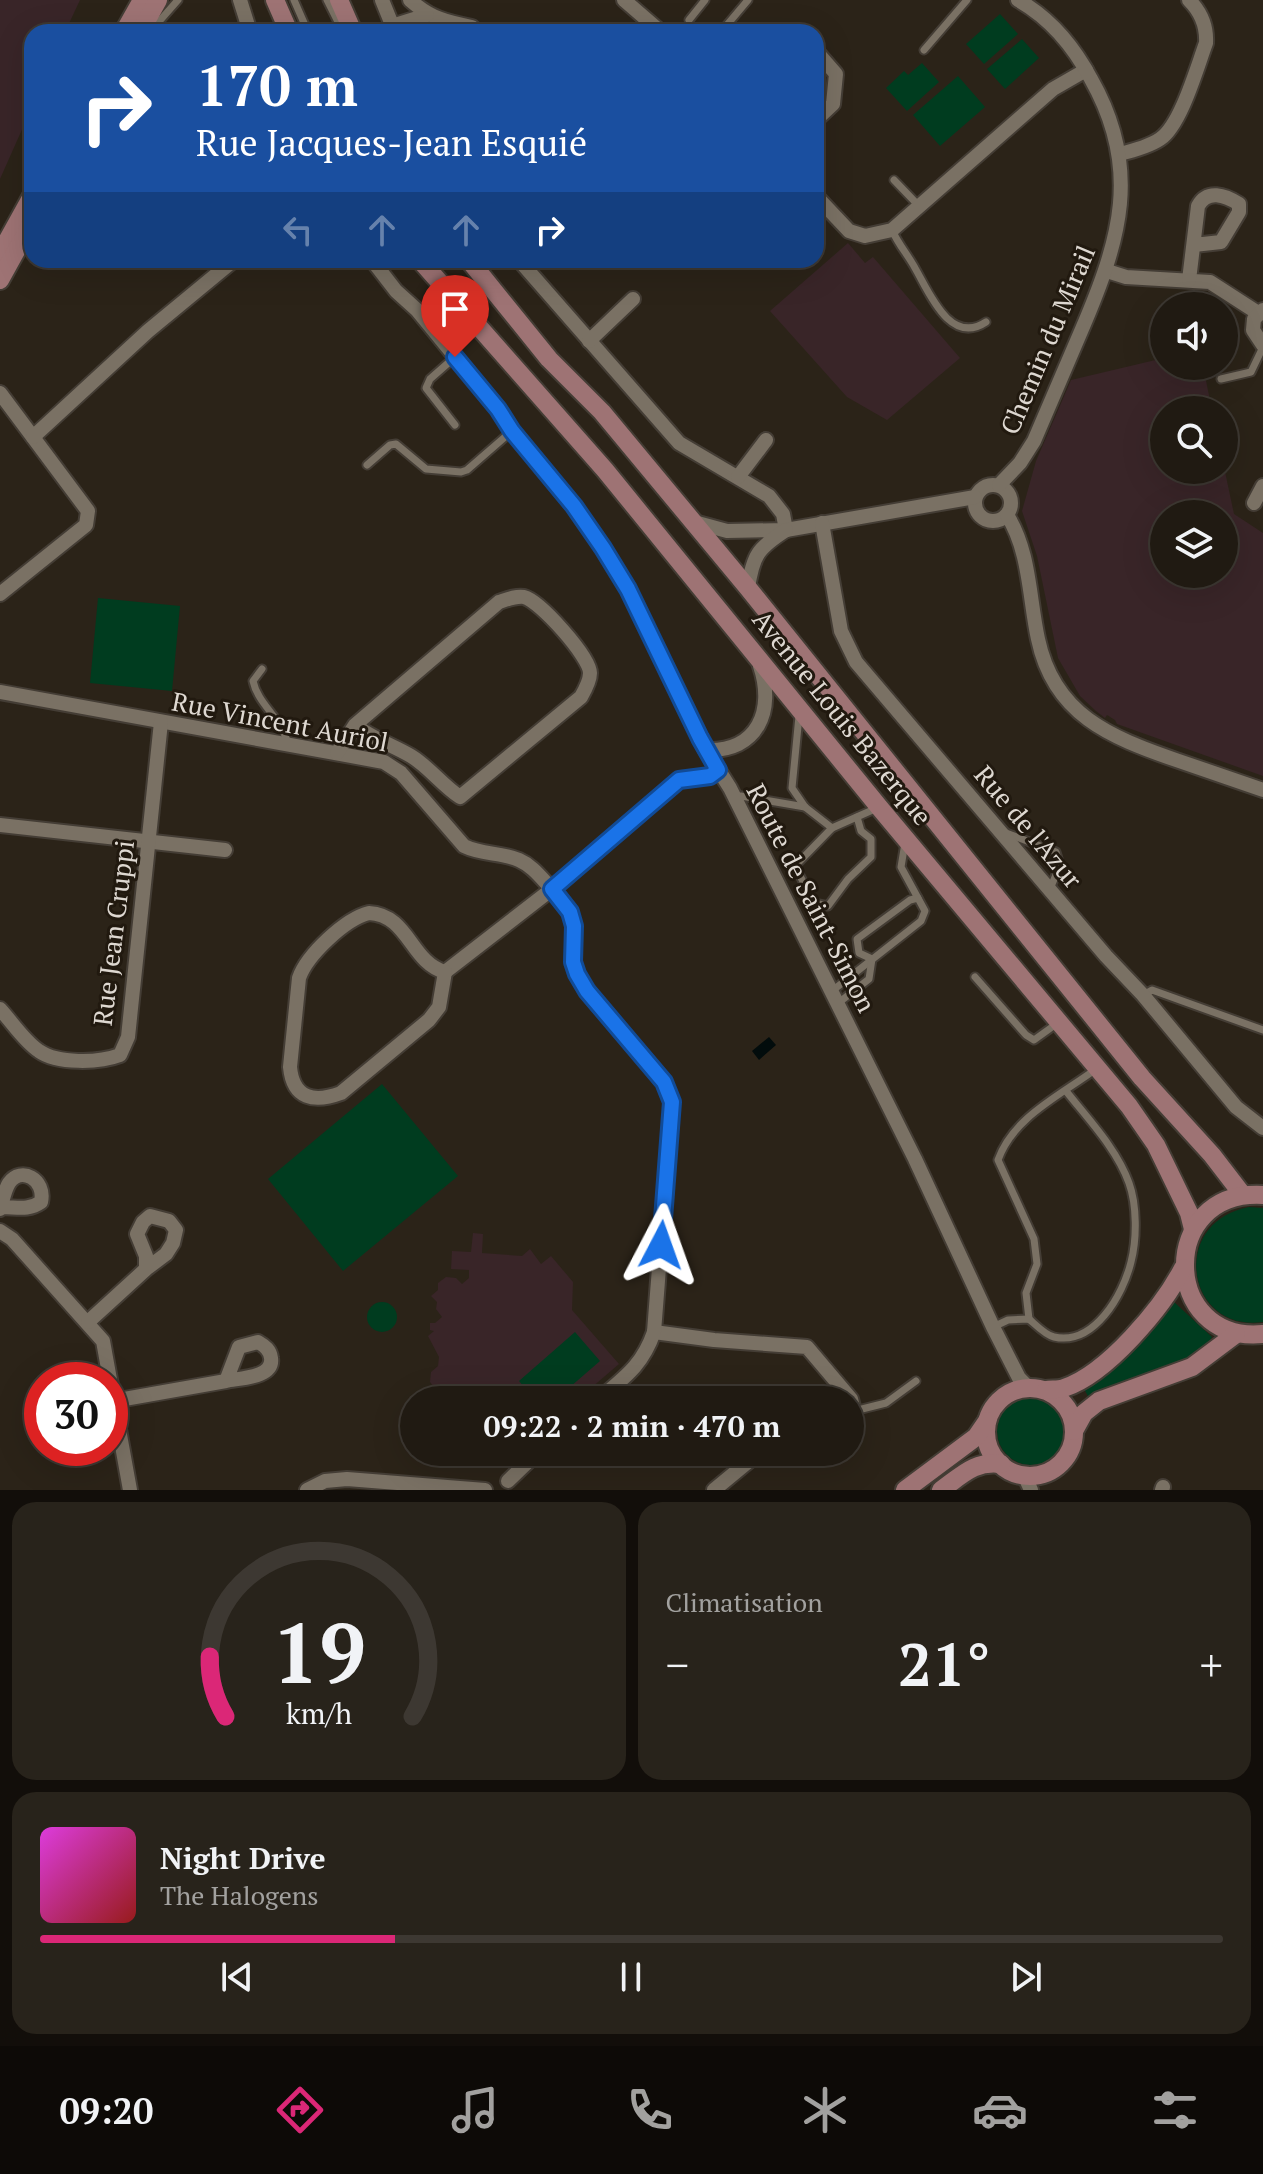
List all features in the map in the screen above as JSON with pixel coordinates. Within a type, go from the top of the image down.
[{"type":"main road","points":[[128,24],[142,0]]},
{"type":"main road","points":[[144,24],[158,0]]},
{"type":"main road","points":[[275,0],[286,24]]},
{"type":"main road","points":[[339,0],[350,24]]},
{"type":"main road","points":[[0,254],[24,210]]},
{"type":"main road","points":[[0,280],[24,236]]},
{"type":"main road","name":"Avenue Louis Bazerque","points":[[427,268],[605,470],[879,807],[1144,1125],[1189,1213],[1193,1229]]},
{"type":"main road","name":"Avenue Louis Bazerque","points":[[475,268],[549,359],[602,412],[694,522],[1142,1078],[1212,1155],[1242,1194]]},
{"type":"main road","points":[[1263,1195],[1242,1194],[1204,1215],[1193,1229],[1184,1254],[1183,1268],[1185,1283],[1198,1308],[1209,1319],[1236,1334],[1263,1334]]},
{"type":"main road","points":[[905,1490],[976,1437],[1001,1398],[1018,1389],[1065,1388],[1108,1360],[1173,1289],[1183,1268]]},
{"type":"main road","points":[[1074,1431],[1084,1413],[1099,1401],[1192,1367],[1236,1334]]},
{"type":"main road","points":[[987,1421],[987,1443],[991,1454],[1010,1472],[1028,1484],[1050,1472],[1065,1459],[1072,1446],[1073,1420],[1063,1402],[1037,1389]]},
{"type":"main road","points":[[941,1490],[975,1466],[987,1462],[1001,1464]]},
{"type":"street","points":[[240,0],[248,24]]},
{"type":"street","points":[[382,0],[392,24]]},
{"type":"street","points":[[410,0],[427,15],[458,24]]},
{"type":"street","points":[[624,0],[652,24]]},
{"type":"street","name":"Chemin du Mirail","points":[[999,485],[1020,463],[1034,441],[1107,271],[1121,200],[1119,154],[1105,104],[1067,40],[1018,0]]},
{"type":"street","points":[[1119,154],[1162,139],[1174,124],[1206,43],[1204,20],[1189,0]]},
{"type":"street","points":[[406,24],[427,15]]},
{"type":"street","points":[[824,60],[836,74],[833,104],[824,112]]},
{"type":"street","points":[[824,204],[849,231],[865,236],[892,230],[1053,89],[1086,70]]},
{"type":"street","points":[[1189,280],[1194,245]]},
{"type":"street","points":[[33,437],[148,331],[224,268]]},
{"type":"street","name":"Route de Saint-Simon","points":[[378,268],[396,291],[417,310],[574,506],[628,589],[706,750],[735,799],[915,1159],[1019,1378],[1037,1389]]},
{"type":"street","points":[[526,268],[679,443],[769,496],[783,514],[786,530]]},
{"type":"street","points":[[1107,271],[1126,277],[1210,282],[1261,311],[1254,319],[1253,330],[1263,346]]},
{"type":"street","points":[[589,341],[633,299]]},
{"type":"street","points":[[0,393],[88,511],[86,525],[0,594]]},
{"type":"street","points":[[738,477],[766,440]]},
{"type":"street","points":[[694,522],[727,531],[786,530],[975,497],[985,487],[999,485],[1011,498],[1010,511],[996,521],[984,519],[976,510],[975,497]]},
{"type":"street","points":[[1254,503],[1263,486]]},
{"type":"street","points":[[1007,515],[1022,547],[1039,642],[1056,685],[1071,706],[1096,726],[1126,743],[1263,790]]},
{"type":"street","name":"Rue de l'Azur","points":[[822,523],[841,631],[856,662],[1236,1107],[1263,1128]]},
{"type":"street","points":[[748,588],[754,557],[762,545],[786,530]]},
{"type":"street","points":[[337,753],[355,725],[499,602],[513,597],[526,598],[540,605],[586,660],[590,673],[581,697],[460,797],[442,785],[415,758],[371,737],[355,725]]},
{"type":"street","points":[[706,750],[735,746],[755,732],[762,720],[766,684],[756,653]]},
{"type":"street","name":"Rue Vincent Auriol","points":[[0,692],[384,762],[401,773],[464,846],[477,853],[516,858],[530,866],[570,912],[574,923],[573,962],[587,991],[664,1082],[672,1102],[654,1332]]},
{"type":"street","name":"Rue Jean Cruppi","points":[[0,1009],[39,1052],[53,1057],[90,1061],[120,1055],[128,1037],[155,842],[161,722]]},
{"type":"street","points":[[445,972],[435,969],[423,958],[393,920],[380,913],[359,915],[312,954],[304,965],[299,978],[291,1081],[299,1091],[323,1099],[341,1093],[429,1020],[439,1007],[445,972],[552,889],[679,780],[710,776],[718,770]]},
{"type":"street","points":[[0,825],[225,850]]},
{"type":"street","points":[[0,1231],[12,1239],[88,1322],[103,1341],[106,1362]]},
{"type":"street","points":[[88,1322],[146,1269]]},
{"type":"street","points":[[614,1386],[638,1366],[654,1332],[807,1347],[840,1386]]},
{"type":"street","points":[[128,1398],[226,1381]]},
{"type":"street","points":[[125,1466],[130,1490]]},
{"type":"street","points":[[492,1490],[497,1481],[511,1486],[527,1466]]},
{"type":"street","points":[[714,1490],[743,1466]]},
{"type":"street","points":[[307,1490],[325,1481],[347,1479],[403,1487],[485,1490]]},
{"type":"lane","points":[[157,24],[178,0]]},
{"type":"lane","points":[[294,0],[304,24]]},
{"type":"lane","points":[[327,0],[339,24]]},
{"type":"lane","points":[[689,20],[705,0]]},
{"type":"lane","points":[[728,24],[748,0]]},
{"type":"lane","points":[[924,50],[967,0]]},
{"type":"lane","points":[[894,180],[919,206]]},
{"type":"lane","points":[[892,230],[915,267],[927,294],[950,322],[965,329],[977,328],[986,322]]},
{"type":"lane","points":[[437,268],[469,318]]},
{"type":"lane","points":[[1238,375],[1251,372],[1263,346]]},
{"type":"lane","points":[[455,357],[430,379],[426,388],[455,425]]},
{"type":"lane","points":[[367,465],[390,445],[396,444],[426,469],[461,472],[512,431]]},
{"type":"lane","points":[[262,669],[253,681],[255,692],[285,732],[288,745]]},
{"type":"lane","points":[[800,709],[792,788],[805,807],[832,828]]},
{"type":"lane","points":[[735,799],[741,796],[805,807]]},
{"type":"lane","points":[[857,817],[861,831],[871,839],[871,857],[848,879],[828,906],[814,903],[795,866],[832,828],[879,807]]},
{"type":"lane","points":[[1001,831],[1056,852],[1060,865],[1050,889]]},
{"type":"lane","points":[[834,998],[872,959],[921,921],[925,911],[901,867],[905,837]]},
{"type":"lane","points":[[872,959],[859,953],[857,939],[910,900],[918,898]]},
{"type":"lane","points":[[834,998],[869,979],[872,959]]},
{"type":"lane","points":[[975,977],[1026,1035],[1034,1040],[1059,1022]]},
{"type":"lane","points":[[1143,995],[1152,990],[1263,1030]]},
{"type":"lane","points":[[1029,1319],[1026,1293],[1037,1264],[1034,1239],[998,1160],[1003,1144],[1032,1113],[1097,1068]]},
{"type":"lane","points":[[993,1327],[1008,1320],[1029,1319],[1051,1337],[1073,1338],[1094,1326],[1112,1304],[1131,1263],[1134,1229],[1130,1184],[1120,1163],[1066,1091]]},
{"type":"lane","points":[[864,1412],[886,1403],[916,1381]]},
{"type":"shaded area","points":[[0,0],[80,0],[69,24],[24,24],[24,125],[0,179]]},
{"type":"shaded area","points":[[848,243],[865,263],[873,257],[960,358],[887,420],[847,397],[770,311],[819,268],[824,268],[824,264]]},
{"type":"shaded area","points":[[1150,361],[1150,380],[1206,380],[1209,396],[1150,396],[1150,484],[1228,484],[1231,500],[1150,500],[1150,588],[1238,588],[1238,517],[1263,533],[1263,776],[1117,724],[1107,715],[1105,718],[1080,696],[1058,658],[1037,556],[1022,511],[1036,461],[1071,380]]},
{"type":"shaded area","points":[[769,1037],[776,1045],[759,1060],[752,1051]]},
{"type":"shaded area","points":[[473,1233],[483,1234],[482,1253],[522,1256],[530,1249],[541,1264],[551,1256],[573,1282],[572,1310],[619,1364],[593,1386],[433,1386],[430,1382],[431,1372],[438,1366],[439,1357],[428,1336],[434,1331],[430,1330],[430,1323],[442,1317],[436,1309],[437,1302],[431,1296],[438,1290],[438,1283],[446,1277],[456,1278],[462,1284],[469,1278],[469,1270],[451,1269],[452,1251],[471,1252]]},
{"type":"green space","points":[[1000,14],[1018,34],[984,64],[966,44]]},
{"type":"green space","points":[[1022,39],[1039,58],[1005,89],[987,69]]},
{"type":"green space","points":[[922,63],[939,82],[907,111],[886,88],[904,71],[908,75]]},
{"type":"green space","points":[[958,76],[985,107],[940,146],[913,115]]},
{"type":"green space","points":[[98,598],[180,606],[172,691],[90,683]]},
{"type":"green space","points":[[382,1084],[458,1176],[343,1271],[268,1179]]},
{"type":"green space","points":[[1249,1207],[1263,1208],[1263,1322],[1237,1321],[1217,1311],[1203,1294],[1197,1274],[1198,1253],[1206,1233],[1223,1217]]},
{"type":"green space","points":[[382,1302],[388,1303],[396,1311],[396,1323],[388,1331],[382,1332],[376,1331],[368,1323],[367,1317],[368,1311],[376,1303]]},
{"type":"green space","points":[[1174,1302],[1212,1337],[1203,1348],[1175,1367],[1089,1398],[1083,1387],[1105,1375]]},
{"type":"green space","points":[[575,1332],[600,1361],[571,1386],[523,1386],[519,1381]]},
{"type":"green space","points":[[1031,1397],[1055,1407],[1065,1431],[1055,1455],[1031,1465],[1007,1455],[997,1431],[1007,1407]]},
{"type":"route","points":[[455,357],[574,506],[603,548],[628,589],[718,770],[710,776],[679,780],[552,889],[570,912],[574,923],[573,962],[577,974],[587,991],[664,1082],[672,1102],[661,1245]]}]
